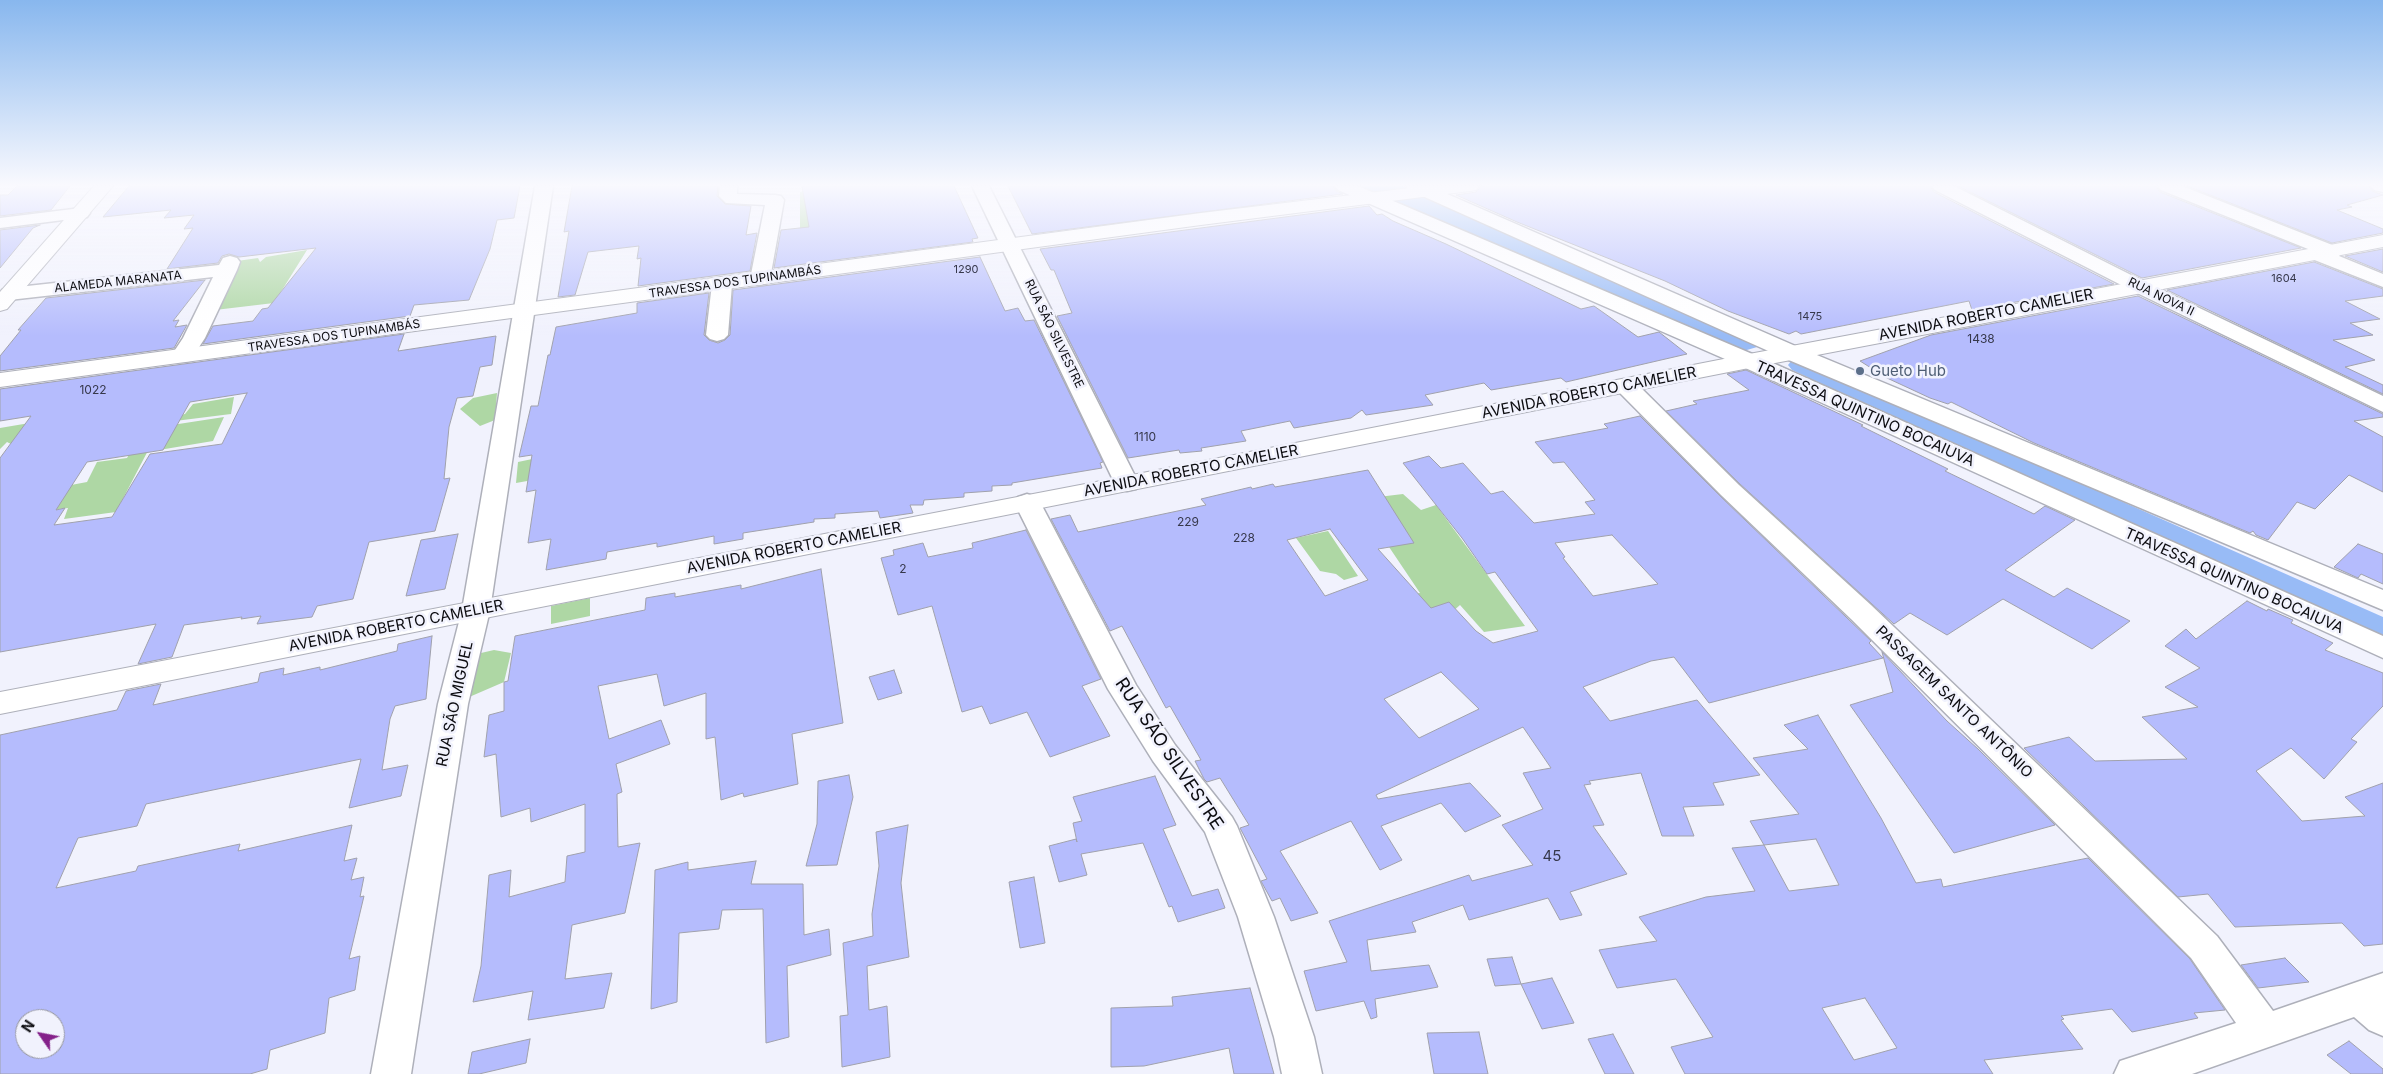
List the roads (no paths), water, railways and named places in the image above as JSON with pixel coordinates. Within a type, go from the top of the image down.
[{"type":"main road","points":[[4,300],[61,236]]},
{"type":"main road","name":"TRAVESSA DOS TUPINAMBÁS","points":[[0,380],[1073,236]]},
{"type":"main road","name":"AVENIDA ROBERTO CAMELIER","points":[[0,703],[1749,361],[2383,241]]},
{"type":"street","name":"RUA SÃO MIGUEL","points":[[391,1074],[453,704],[476,610],[536,236]]},
{"type":"street","points":[[760,279],[768,236]]},
{"type":"street","name":"RUA SÃO SILVESTRE","points":[[1006,236],[1127,484]]},
{"type":"street","name":"TRAVESSA QUINTINO BOCAIUVA","points":[[1460,236],[1749,361],[2383,648]]},
{"type":"street","name":"TRAVESSA QUINTINO BOCAIUVA","points":[[1528,236],[1792,353],[2383,601]]},
{"type":"street","name":"RUA NOVA II","points":[[2040,236],[2383,405]]},
{"type":"street","points":[[2286,236],[2383,281]]},
{"type":"street","name":"ALAMEDA MARANATA","points":[[4,300],[229,266],[194,338],[182,356]]},
{"type":"street","points":[[717,335],[722,284]]},
{"type":"street","name":"PASSAGEM SANTO ANTÔNIO","points":[[1626,386],[1730,490],[1862,612],[2204,947],[2265,1032]]},
{"type":"street","name":"RUA SÃO SILVESTRE","points":[[1027,502],[1123,689],[1164,754],[1220,826],[1256,917],[1294,1037],[1302,1074]]},
{"type":"street","points":[[2134,1074],[2265,1032],[2375,1002]]},
{"type":"water","points":[[1474,236],[1517,236],[1764,345],[1740,352]]},
{"type":"water","points":[[1827,371],[2383,617],[2383,640],[1805,378]]},
{"type":"waterway","points":[[1800,365],[1855,390]]},
{"type":"place","name":"Gueto Hub","points":[[1860,371]]}]
